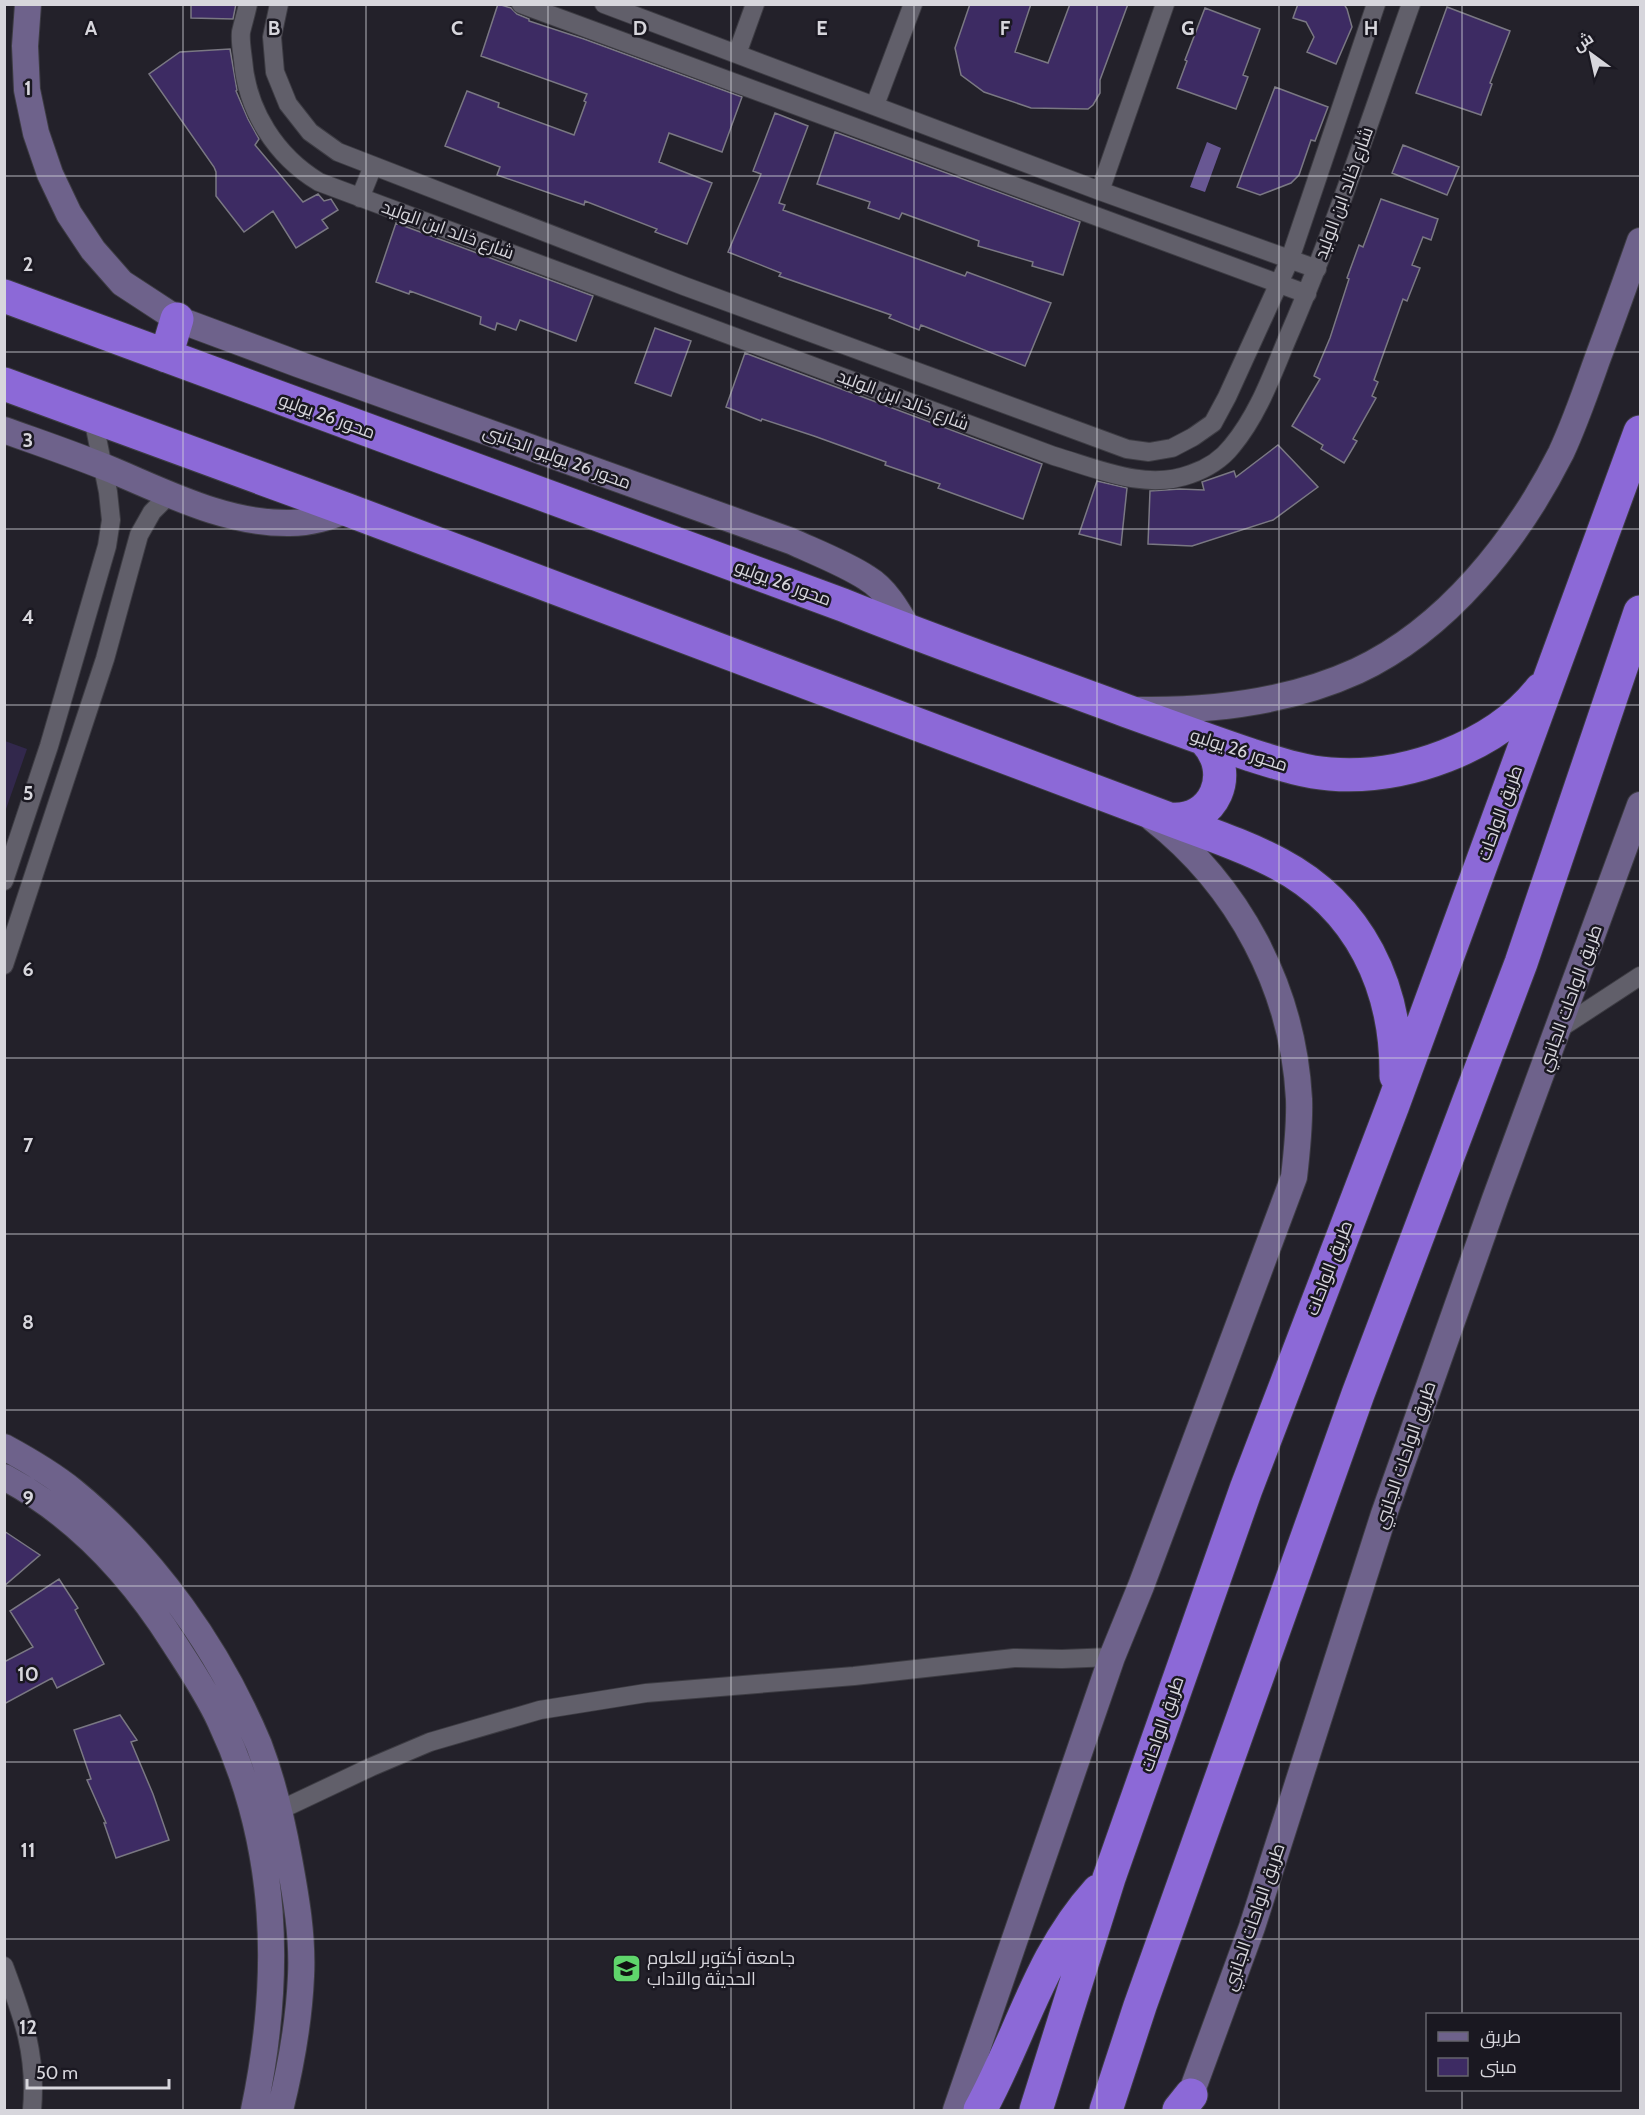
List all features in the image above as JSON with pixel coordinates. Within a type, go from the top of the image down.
[{"type":"highway","name":"محور 26 يوليو","points":[[4,296],[1205,740],[1300,770],[1331,774],[1363,774],[1425,763],[1455,752],[1483,738],[1509,720],[1533,699],[1549,678]]},
{"type":"highway","points":[[166,356],[177,319]]},
{"type":"highway","points":[[4,384],[348,510],[1154,813],[1280,864],[1304,879],[1326,897],[1362,941],[1376,966],[1393,1020],[1397,1057],[1393,1105]]},
{"type":"highway","name":"طريق الواحات","points":[[1036,2110],[1109,1878],[1246,1490],[1393,1105],[1641,432]]},
{"type":"highway","points":[[1106,2110],[1140,2006],[1358,1394],[1521,963],[1641,612]]},
{"type":"highway","points":[[1154,813],[1179,820],[1190,818],[1200,813],[1214,797],[1221,777],[1220,766],[1217,756],[1205,740]]},
{"type":"highway","points":[[980,2110],[1043,1970],[1073,1922],[1109,1878]]},
{"type":"street","name":"محور 26 يوليو الجانبى","points":[[28,4],[25,46],[27,90],[36,133],[50,174],[69,214],[93,250],[122,283],[177,319],[792,541],[868,578],[891,602],[910,632]]},
{"type":"street","name":"شارع خالد ابن الوليد","points":[[248,4],[241,34],[244,78],[260,120],[276,146],[302,172],[320,182],[1054,456],[1146,481],[1169,480],[1192,474],[1213,464],[1245,429],[1258,406],[1317,269],[1411,4]]},
{"type":"street","name":"شارع خالد ابن الوليد","points":[[279,4],[272,37],[275,72],[288,104],[310,132],[338,152],[704,293],[1126,449],[1149,452],[1172,448],[1193,437],[1213,423],[1227,398],[1290,259],[1376,4]]},
{"type":"street","points":[[521,4],[1307,294]]},
{"type":"street","points":[[604,4],[1100,191],[1317,269]]},
{"type":"street","points":[[737,54],[755,4]]},
{"type":"street","points":[[874,105],[913,4]]},
{"type":"street","points":[[1100,191],[1165,4]]},
{"type":"street","points":[[360,198],[373,166]]},
{"type":"street","points":[[1125,710],[1177,710],[1230,706],[1281,697],[1325,684],[1378,660],[1442,614],[1482,571],[1519,524],[1560,453],[1577,416],[1641,241]]},
{"type":"street","points":[[695,322],[704,293]]},
{"type":"street","points":[[4,881],[50,746],[107,546],[111,520],[93,417]]},
{"type":"street","points":[[4,429],[103,466],[200,507],[263,522],[292,524],[321,520],[348,510]]},
{"type":"street","points":[[4,965],[105,659],[139,535],[152,512],[170,494]]},
{"type":"street","points":[[78,646],[105,659]]},
{"type":"street","name":"طريق الواحات الجانبي","points":[[1185,2106],[1252,1927],[1384,1514],[1495,1199],[1641,805]]},
{"type":"street","points":[[956,2110],[1112,1657],[1294,1176],[1299,1138],[1299,1100],[1292,1043],[1276,988],[1262,953],[1244,919],[1216,880],[1154,813]]},
{"type":"street","points":[[1559,1029],[1641,976]]},
{"type":"street","points":[[4,1447],[72,1490],[101,1516],[141,1558],[198,1631],[242,1708],[259,1747],[280,1810],[300,1926],[301,1975],[290,2063],[280,2110]]},
{"type":"street","points":[[4,1477],[57,1510],[93,1540],[126,1574],[154,1611],[199,1681],[220,1720],[237,1762],[261,1849],[272,1938],[272,1984],[261,2075],[254,2110]]},
{"type":"street","points":[[280,1810],[430,1742],[540,1710],[646,1693],[854,1676],[1014,1658],[1112,1657]]},
{"type":"street","points":[[4,1966],[25,2025],[32,2056],[34,2087],[32,2110]]},
{"type":"shaded area","points":[[1207,142],[1221,148],[1205,192],[1190,187]]},
{"type":"shaded area","points":[[4,741],[27,749],[5,812]]},
{"type":"building","points":[[191,4],[236,4],[233,19],[191,18]]},
{"type":"building","points":[[498,4],[511,8],[529,21],[742,97],[722,152],[669,133],[659,162],[712,183],[687,244],[655,232],[657,229],[585,201],[584,205],[497,175],[500,167],[445,146],[467,91],[499,103],[498,107],[574,135],[587,94],[481,56]]},
{"type":"building","points":[[970,4],[1031,4],[1015,52],[1048,63],[1070,4],[1128,4],[1100,80],[1100,93],[1093,105],[1088,109],[1031,108],[984,92],[961,75],[955,48]]},
{"type":"building","points":[[1298,4],[1344,4],[1352,27],[1336,64],[1307,52],[1314,37],[1306,22],[1293,18]]},
{"type":"building","points":[[1447,7],[1510,31],[1490,83],[1492,84],[1481,115],[1416,93]]},
{"type":"building","points":[[1205,8],[1260,29],[1243,75],[1248,77],[1236,109],[1177,88]]},
{"type":"building","points":[[230,49],[236,91],[259,139],[255,145],[303,202],[318,194],[324,201],[331,199],[338,210],[322,220],[328,228],[296,248],[273,211],[244,232],[216,196],[214,167],[149,74],[180,52]]},
{"type":"building","points":[[1275,87],[1328,107],[1315,141],[1311,140],[1299,175],[1291,183],[1260,195],[1237,187]]},
{"type":"building","points":[[775,113],[808,126],[779,203],[785,205],[783,210],[965,276],[967,272],[1051,303],[1025,366],[921,325],[919,330],[889,318],[891,315],[779,276],[781,273],[728,252],[761,174],[753,171]]},
{"type":"building","points":[[835,132],[1080,222],[1063,275],[1032,266],[1033,262],[978,246],[979,241],[902,213],[899,219],[868,208],[870,202],[817,184]]},
{"type":"building","points":[[1403,145],[1459,167],[1447,195],[1392,173]]},
{"type":"building","points":[[1381,199],[1438,219],[1431,240],[1423,237],[1412,265],[1420,268],[1407,301],[1403,299],[1374,380],[1378,382],[1372,396],[1376,398],[1353,439],[1357,441],[1344,463],[1321,449],[1323,445],[1292,426],[1320,379],[1314,376],[1330,338],[1349,279],[1347,278],[1359,245],[1363,247]]},
{"type":"building","points":[[396,223],[593,296],[576,341],[520,320],[516,330],[497,323],[495,330],[480,324],[481,317],[410,291],[409,294],[376,282]]},
{"type":"building","points":[[655,328],[691,341],[671,396],[635,383]]},
{"type":"building","points":[[745,353],[1042,464],[1023,519],[938,488],[940,484],[885,465],[886,462],[814,436],[762,419],[761,421],[726,407]]},
{"type":"building","points":[[1278,445],[1318,487],[1273,520],[1192,546],[1148,544],[1150,491],[1204,490],[1202,482],[1234,471],[1236,477]]},
{"type":"building","points":[[1097,481],[1127,488],[1121,545],[1079,534]]},
{"type":"building","points":[[4,1531],[40,1555],[4,1586]]},
{"type":"building","points":[[59,1579],[78,1608],[75,1610],[104,1664],[57,1688],[52,1678],[4,1704],[4,1662],[33,1647],[10,1611]]},
{"type":"building","points":[[120,1715],[137,1740],[131,1742],[169,1840],[116,1858],[104,1823],[106,1823],[87,1780],[91,1779],[74,1730]]},
{"type":"place","name":"جامعة أكتوبر للعلوم الحديثة والآداب","points":[[626,1968]]}]
